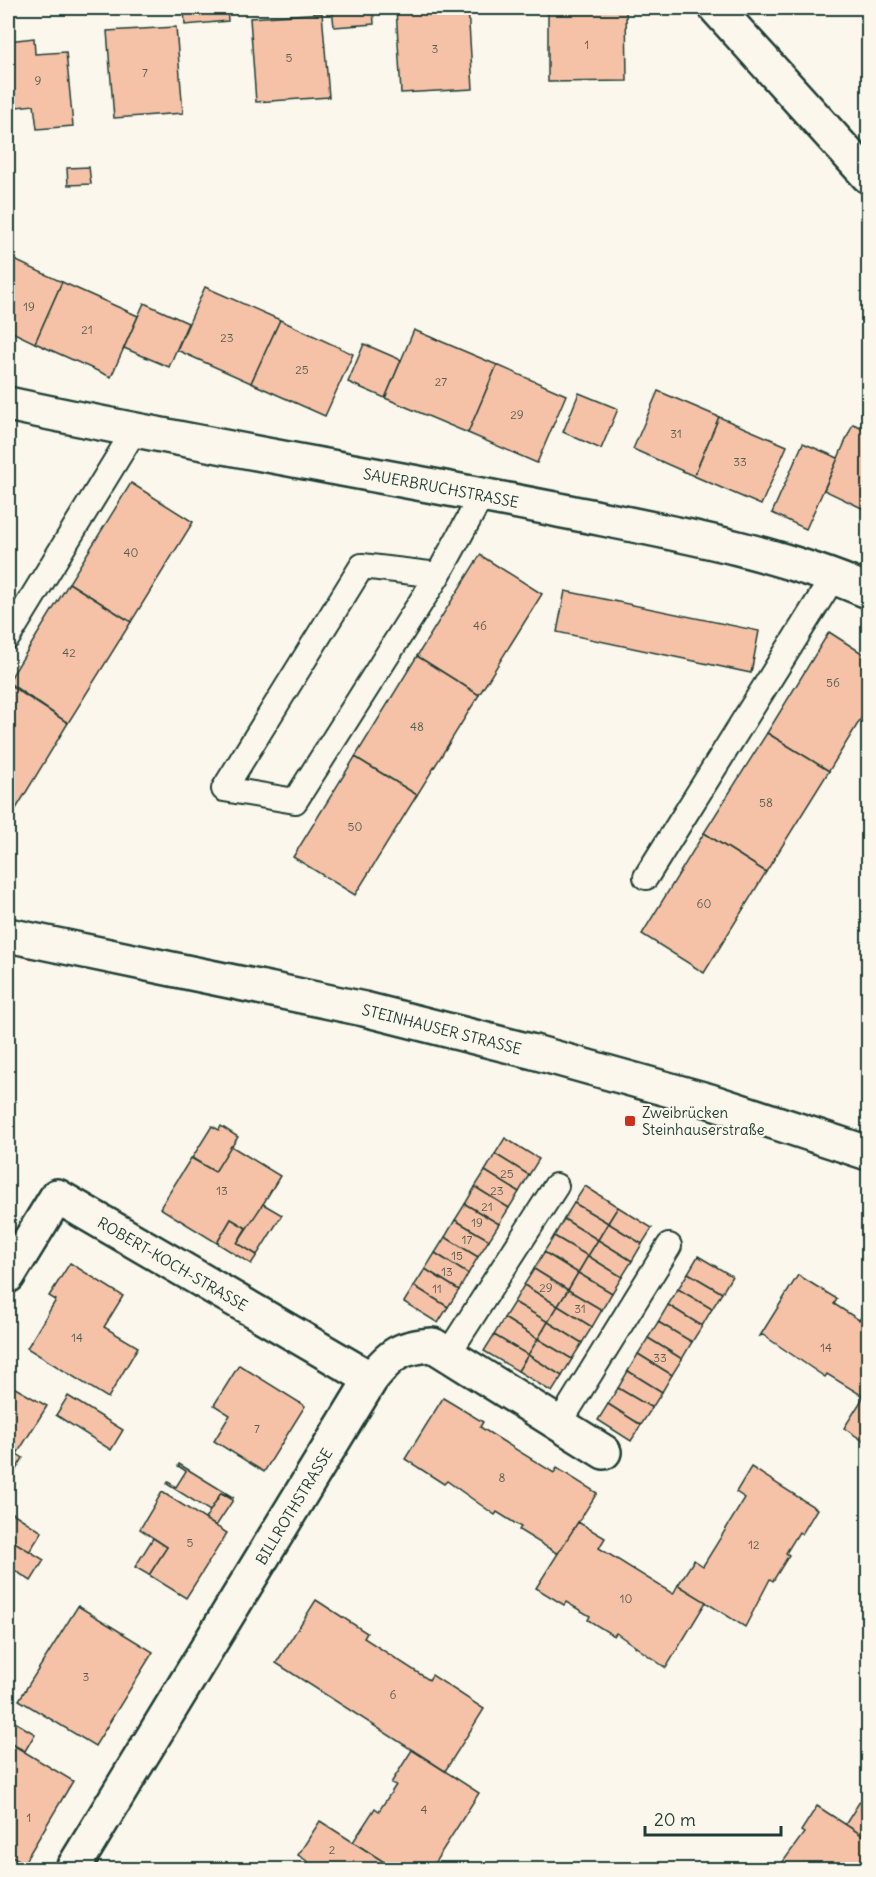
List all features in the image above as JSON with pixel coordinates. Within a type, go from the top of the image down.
[{"type":"street","points":[[716,8],[868,176]]},
{"type":"street","name":"SAUERBRUCHSTRASSE","points":[[8,404],[134,431],[482,495],[768,554],[834,576],[868,591]]},
{"type":"street","name":"STEINHAUSER STRASSE","points":[[8,936],[364,1009],[534,1052],[710,1101],[868,1153]]},
{"type":"street","name":"ROBERT-KOCH-STRASSE","points":[[8,1276],[57,1196],[371,1379]]},
{"type":"street","name":"BILLROTHSTRASSE","points":[[72,1869],[371,1379],[389,1357],[410,1347],[433,1345],[604,1452]]},
{"type":"lane","points":[[8,638],[134,431]]},
{"type":"lane","points":[[438,575],[362,566],[224,789],[296,801],[438,575],[482,495]]},
{"type":"lane","points":[[646,877],[834,576]]},
{"type":"lane","points":[[448,1354],[556,1186]]},
{"type":"lane","points":[[559,1424],[669,1246]]},
{"type":"building","points":[[184,8],[227,8],[228,21],[185,25]]},
{"type":"building","points":[[332,8],[373,8],[374,24],[334,27]]},
{"type":"building","points":[[396,8],[468,8],[473,89],[401,93]]},
{"type":"building","points":[[488,8],[534,8],[535,13],[488,14]]},
{"type":"building","points":[[548,8],[626,8],[627,81],[548,82]]},
{"type":"building","points":[[322,13],[329,97],[256,102],[250,18]]},
{"type":"building","points":[[176,27],[183,113],[114,118],[107,31]]},
{"type":"building","points":[[34,38],[35,54],[66,52],[73,126],[37,129],[34,105],[8,108],[8,41]]},
{"type":"building","points":[[89,167],[91,184],[68,185],[67,168]]},
{"type":"building","points":[[8,257],[62,282],[35,343],[8,330]]},
{"type":"building","points":[[62,282],[138,316],[111,377],[35,343]]},
{"type":"building","points":[[205,287],[280,320],[251,383],[177,350]]},
{"type":"building","points":[[144,303],[188,323],[169,367],[124,348]]},
{"type":"building","points":[[280,320],[353,354],[325,416],[251,383]]},
{"type":"building","points":[[414,330],[497,365],[468,433],[385,398]]},
{"type":"building","points":[[364,344],[401,360],[385,398],[348,382]]},
{"type":"building","points":[[497,365],[566,395],[537,463],[468,433]]},
{"type":"building","points":[[658,391],[719,417],[694,476],[633,449]]},
{"type":"building","points":[[579,393],[618,409],[601,449],[563,432]]},
{"type":"building","points":[[719,417],[787,446],[761,505],[694,476]]},
{"type":"building","points":[[853,424],[868,430],[868,511],[824,490]]},
{"type":"building","points":[[803,443],[838,458],[806,529],[772,513]]},
{"type":"building","points":[[131,483],[193,522],[131,622],[69,583]]},
{"type":"building","points":[[480,555],[542,594],[479,695],[417,656]]},
{"type":"building","points":[[69,583],[131,622],[68,723],[8,682]]},
{"type":"building","points":[[565,591],[759,631],[751,673],[557,632]]},
{"type":"building","points":[[829,632],[868,657],[868,707],[829,771],[767,733]]},
{"type":"building","points":[[417,656],[479,695],[417,795],[355,757]]},
{"type":"building","points":[[8,684],[68,723],[8,822]]},
{"type":"building","points":[[767,733],[829,771],[766,872],[704,833]]},
{"type":"building","points":[[355,757],[417,795],[355,895],[293,857]]},
{"type":"building","points":[[704,833],[766,872],[704,973],[642,934]]},
{"type":"building","points":[[212,1126],[219,1130],[221,1126],[238,1137],[215,1172],[192,1158]]},
{"type":"building","points":[[505,1138],[539,1159],[529,1175],[495,1154]]},
{"type":"building","points":[[231,1146],[280,1176],[248,1229],[231,1219],[217,1243],[160,1208],[191,1158],[215,1172]]},
{"type":"building","points":[[495,1154],[529,1175],[519,1192],[485,1171]]},
{"type":"building","points":[[485,1171],[519,1192],[509,1208],[475,1187]]},
{"type":"building","points":[[585,1186],[618,1207],[608,1223],[574,1203]]},
{"type":"building","points":[[475,1187],[509,1208],[499,1224],[465,1204]]},
{"type":"building","points":[[574,1203],[608,1223],[598,1240],[564,1219]]},
{"type":"building","points":[[263,1204],[282,1215],[257,1255],[237,1243]]},
{"type":"building","points":[[465,1204],[499,1224],[489,1240],[455,1220]]},
{"type":"building","points":[[618,1207],[652,1228],[642,1244],[608,1223]]},
{"type":"building","points":[[231,1219],[246,1228],[237,1243],[257,1255],[251,1264],[217,1243]]},
{"type":"building","points":[[564,1219],[598,1240],[588,1256],[554,1236]]},
{"type":"building","points":[[455,1220],[489,1240],[478,1257],[445,1237]]},
{"type":"building","points":[[608,1223],[642,1244],[632,1261],[598,1240]]},
{"type":"building","points":[[554,1236],[588,1256],[578,1273],[544,1252]]},
{"type":"building","points":[[445,1237],[478,1257],[468,1274],[435,1253]]},
{"type":"building","points":[[598,1240],[632,1261],[622,1277],[588,1256]]},
{"type":"building","points":[[544,1252],[578,1273],[568,1290],[534,1269]]},
{"type":"building","points":[[435,1253],[468,1274],[459,1290],[425,1269]]},
{"type":"building","points":[[588,1256],[622,1277],[612,1293],[578,1273]]},
{"type":"building","points":[[698,1256],[732,1276],[722,1293],[688,1273]]},
{"type":"building","points":[[70,1263],[123,1296],[104,1327],[138,1347],[108,1398],[27,1348],[56,1300],[49,1296]]},
{"type":"building","points":[[425,1269],[459,1290],[448,1307],[414,1286]]},
{"type":"building","points":[[534,1269],[568,1290],[558,1306],[524,1285]]},
{"type":"building","points":[[578,1273],[612,1293],[602,1310],[568,1290]]},
{"type":"building","points":[[688,1273],[722,1293],[712,1309],[678,1289]]},
{"type":"building","points":[[798,1275],[837,1299],[834,1304],[859,1320],[863,1315],[868,1319],[868,1390],[862,1400],[863,1396],[827,1374],[825,1377],[763,1335],[760,1336]]},
{"type":"building","points":[[524,1285],[558,1306],[548,1322],[514,1302]]},
{"type":"building","points":[[414,1286],[448,1307],[438,1323],[404,1302]]},
{"type":"building","points":[[678,1289],[712,1309],[702,1326],[668,1305]]},
{"type":"building","points":[[568,1290],[602,1310],[592,1327],[558,1306]]},
{"type":"building","points":[[514,1302],[548,1322],[538,1339],[504,1318]]},
{"type":"building","points":[[668,1305],[702,1326],[692,1342],[658,1322]]},
{"type":"building","points":[[558,1306],[592,1327],[582,1343],[548,1322]]},
{"type":"building","points":[[504,1318],[538,1339],[528,1355],[494,1335]]},
{"type":"building","points":[[548,1322],[582,1343],[572,1359],[538,1339]]},
{"type":"building","points":[[658,1322],[692,1342],[682,1359],[648,1338]]},
{"type":"building","points":[[494,1335],[528,1355],[518,1371],[484,1351]]},
{"type":"building","points":[[648,1338],[682,1359],[672,1375],[638,1354]]},
{"type":"building","points":[[538,1339],[572,1359],[562,1376],[528,1355]]},
{"type":"building","points":[[638,1354],[672,1375],[662,1392],[628,1371]]},
{"type":"building","points":[[528,1355],[562,1376],[552,1392],[518,1371]]},
{"type":"building","points":[[239,1365],[305,1406],[264,1472],[214,1441],[230,1415],[214,1405]]},
{"type":"building","points":[[628,1371],[662,1392],[652,1408],[618,1388]]},
{"type":"building","points":[[8,1384],[47,1406],[17,1454],[8,1448]]},
{"type":"building","points":[[618,1388],[652,1408],[641,1425],[608,1404]]},
{"type":"building","points":[[868,1390],[868,1444],[844,1428]]},
{"type":"building","points":[[68,1396],[123,1430],[111,1450],[56,1415]]},
{"type":"building","points":[[443,1398],[483,1422],[480,1427],[554,1473],[557,1468],[597,1493],[558,1554],[519,1530],[521,1527],[497,1512],[495,1515],[447,1481],[444,1484],[405,1459]]},
{"type":"building","points":[[608,1404],[641,1425],[631,1441],[598,1420]]},
{"type":"building","points":[[8,1448],[23,1458],[8,1483]]},
{"type":"building","points":[[179,1464],[234,1498],[221,1493],[210,1511],[167,1484],[168,1482],[176,1487],[186,1471],[178,1466]]},
{"type":"building","points":[[751,1467],[817,1509],[802,1534],[799,1532],[786,1553],[789,1555],[773,1581],[770,1579],[745,1627],[678,1585],[694,1560],[703,1566],[745,1498],[736,1492]]},
{"type":"building","points":[[162,1492],[227,1533],[186,1598],[149,1575],[167,1547],[140,1529]]},
{"type":"building","points":[[221,1493],[233,1500],[216,1526],[205,1519]]},
{"type":"building","points":[[8,1510],[42,1532],[29,1552],[8,1538]]},
{"type":"building","points":[[578,1522],[605,1538],[599,1548],[673,1594],[678,1585],[706,1602],[666,1668],[616,1633],[614,1636],[588,1620],[590,1616],[566,1602],[564,1605],[536,1588]]},
{"type":"building","points":[[8,1538],[44,1560],[31,1581],[8,1566]]},
{"type":"building","points":[[153,1538],[167,1547],[149,1575],[135,1567]]},
{"type":"building","points":[[316,1600],[367,1633],[364,1638],[429,1680],[432,1675],[484,1709],[445,1771],[276,1663]]},
{"type":"building","points":[[78,1606],[153,1652],[95,1746],[19,1700]]},
{"type":"building","points":[[8,1718],[35,1734],[25,1751],[8,1742]]},
{"type":"building","points":[[8,1742],[73,1781],[24,1863],[8,1854]]},
{"type":"building","points":[[412,1750],[479,1793],[430,1870],[396,1870],[353,1842],[375,1808],[379,1811],[396,1785],[391,1783]]},
{"type":"building","points":[[868,1794],[868,1839],[845,1825],[860,1801],[863,1803]]},
{"type":"building","points":[[817,1806],[868,1839],[868,1870],[859,1866],[857,1870],[777,1870],[804,1833],[801,1831]]},
{"type":"building","points":[[320,1821],[392,1867],[390,1870],[310,1870],[313,1865],[298,1855]]},
{"type":"place","name":"Zweibrücken Steinhauserstraße","points":[[630,1121]]}]
